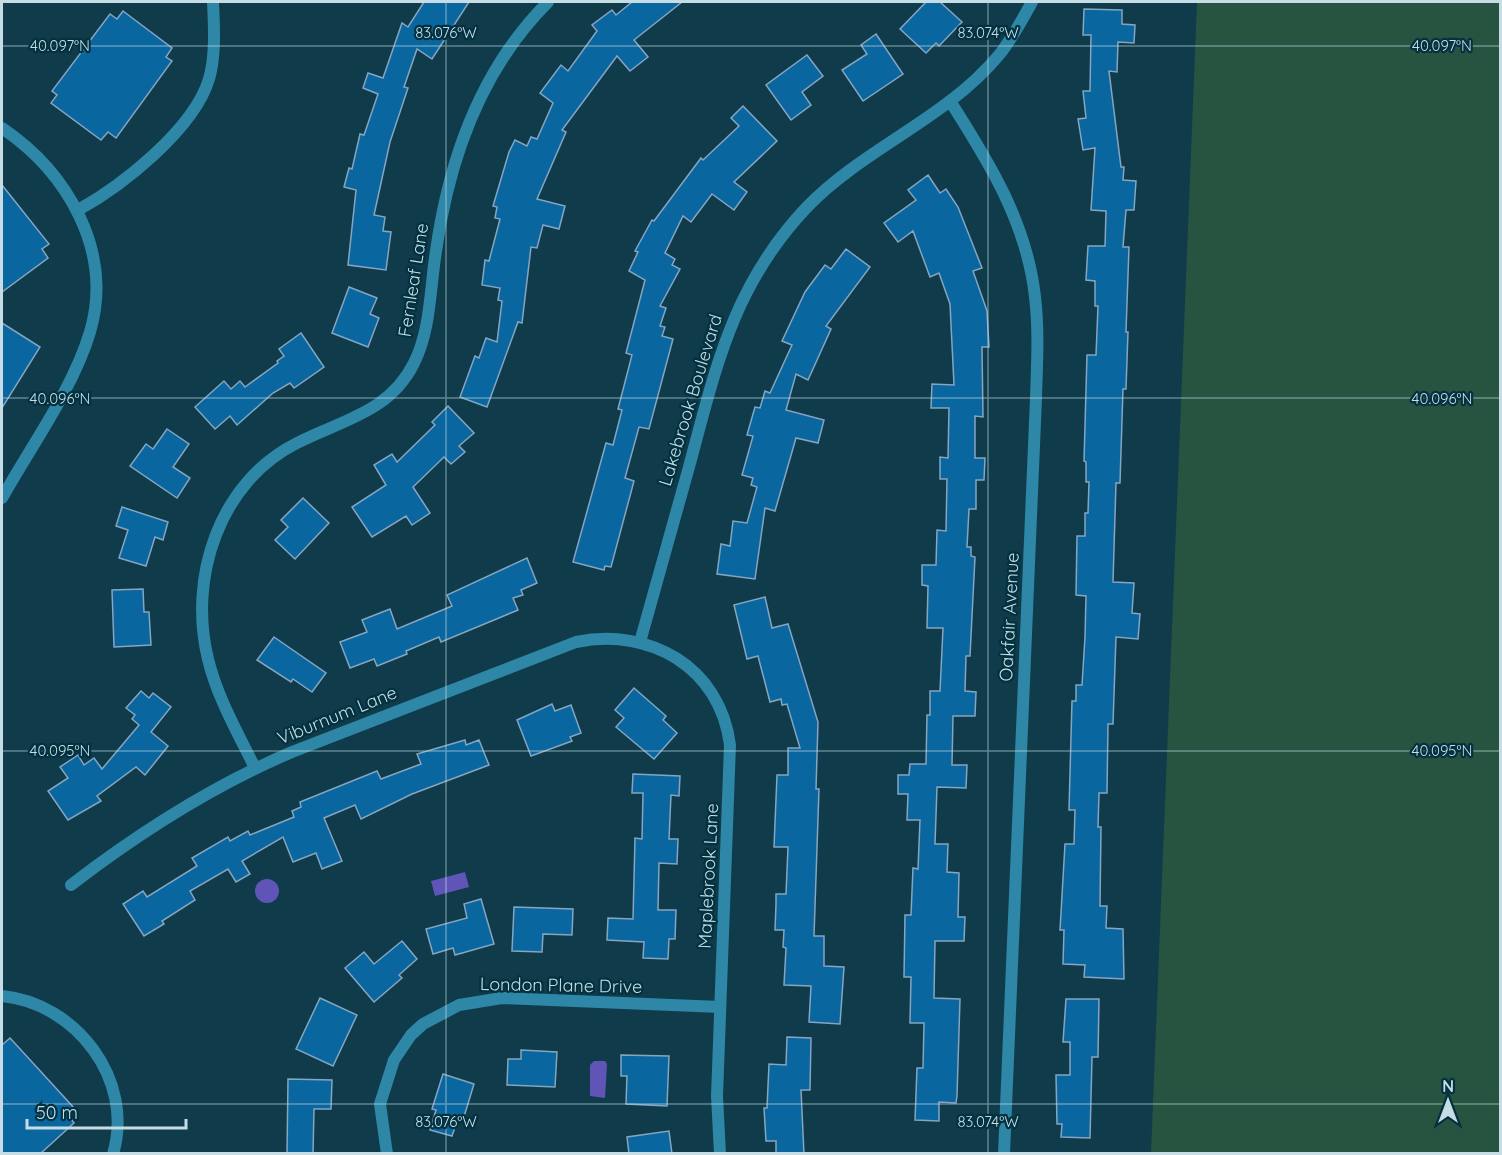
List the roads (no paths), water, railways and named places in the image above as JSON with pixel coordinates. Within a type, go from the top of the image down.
[{"type":"street","points":[[78,210],[100,198],[133,173],[186,120],[197,104],[211,70],[213,2]]},
{"type":"street","name":"Fernleaf Lane","points":[[255,768],[216,684],[205,644],[202,594],[213,541],[235,499],[275,457],[296,444],[378,406],[395,391],[409,372],[424,335],[444,198],[461,145],[495,72],[529,22],[548,2]]},
{"type":"street","name":"Lakebrook Boulevard","points":[[640,642],[712,380],[741,298],[771,250],[826,189],[950,101],[999,56],[1032,2]]},
{"type":"street","name":"Oakfair Avenue","points":[[950,101],[995,174],[1012,210],[1032,273],[1037,321],[1036,410],[1004,1154]]},
{"type":"street","points":[[2,128],[29,148],[49,168],[78,210],[87,234],[94,273],[94,313],[90,331],[61,395],[2,498]]},
{"type":"street","name":"Viburnum Lane","points":[[71,885],[159,821],[255,768],[576,642],[601,639],[640,642]]},
{"type":"street","name":"Maplebrook Lane","points":[[640,642],[677,658],[693,670],[715,696],[729,733],[730,790],[717,1096],[720,1154]]},
{"type":"street","points":[[2,996],[35,1004],[60,1017],[73,1027],[99,1058],[117,1100],[118,1127],[113,1154]]},
{"type":"street","name":"London Plane Drive","points":[[387,1154],[380,1117],[383,1089],[394,1060],[411,1035],[437,1014],[459,1005],[486,999],[720,1007]]}]
